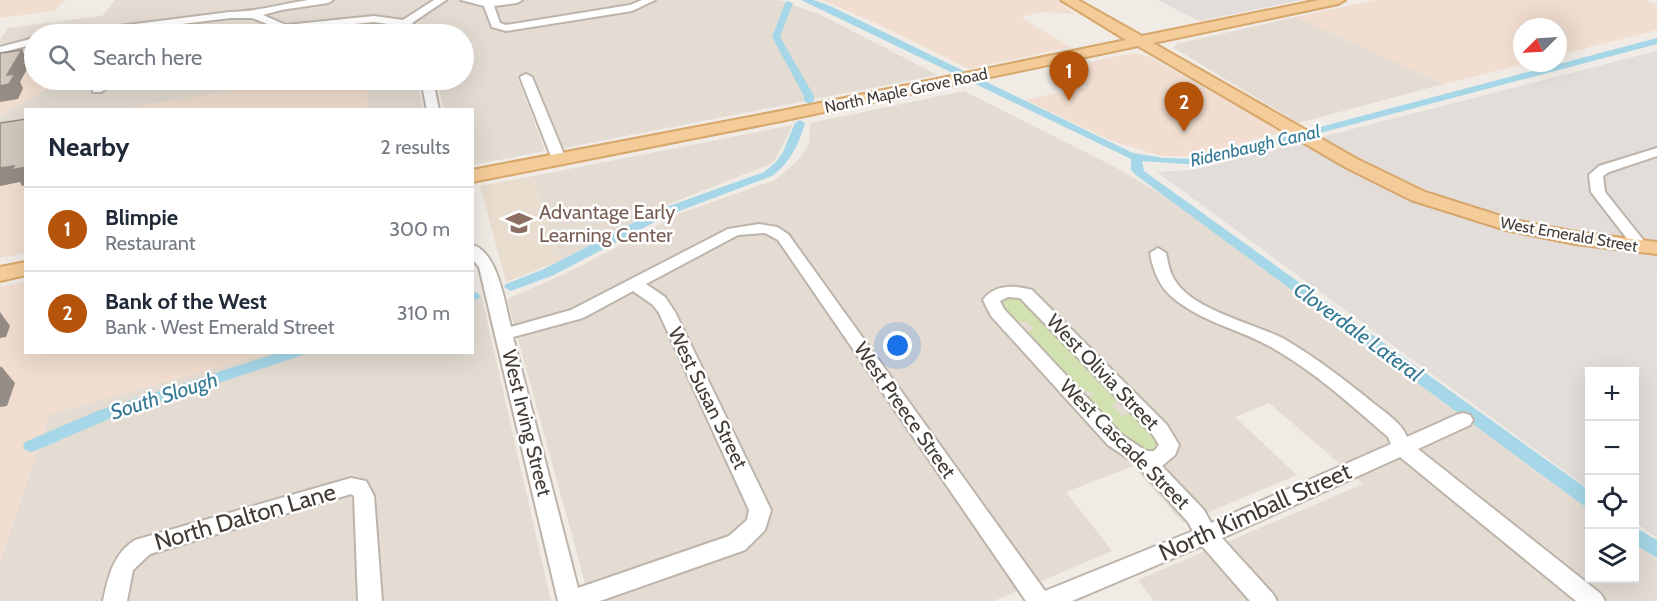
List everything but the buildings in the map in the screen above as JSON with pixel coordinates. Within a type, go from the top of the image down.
[{"type":"main road","name":"West Emerald Street","points":[[1068,0],[1396,187],[1449,208],[1506,225],[1550,234],[1648,247]]},
{"type":"main road","name":"North Maple Grove Road","points":[[474,176],[803,112],[1338,0]]},
{"type":"main road","points":[[0,274],[24,268]]},
{"type":"street","points":[[152,24],[209,16],[253,15],[280,6],[328,0]]},
{"type":"street","points":[[338,24],[374,19],[405,23],[441,0]]},
{"type":"street","points":[[466,0],[488,4],[517,0]]},
{"type":"street","points":[[488,4],[496,25],[507,28],[632,8],[650,0]]},
{"type":"street","points":[[253,15],[275,24]]},
{"type":"street","points":[[0,50],[24,44]]},
{"type":"street","points":[[526,77],[559,159]]},
{"type":"street","points":[[429,90],[433,108]]},
{"type":"street","points":[[1648,247],[1598,192],[1596,175],[1604,169],[1657,152]]},
{"type":"street","name":"West Preece Street","points":[[634,284],[733,232],[750,227],[776,231],[783,237],[1039,601]]},
{"type":"street","name":"West Irving Street","points":[[474,251],[487,266],[571,601]]},
{"type":"street","points":[[1158,253],[1161,270],[1167,282],[1177,293],[1203,309],[1257,332],[1299,356],[1393,431],[1402,447],[1593,601]]},
{"type":"street","points":[[505,334],[577,314],[634,284]]},
{"type":"street","name":"West Susan Street","points":[[571,601],[737,543],[757,524],[760,510],[667,312],[659,301],[634,284]]},
{"type":"street","name":"West Olivia Street","points":[[1002,293],[1016,291],[1026,294],[1160,430],[1169,445],[1168,450],[1159,459],[1142,458]]},
{"type":"street","name":"West Cascade Street","points":[[1002,293],[991,300],[997,312],[1115,440],[1142,458],[1196,516],[1206,535],[1265,601]]},
{"type":"street","name":"North Kimball Street","points":[[1046,601],[1206,535],[1463,420]]},
{"type":"street","name":"North Dalton Lane","points":[[115,601],[121,570],[133,553],[153,543],[343,487],[358,487],[364,496],[370,601]]},
{"type":"shaded area","points":[[0,0],[66,0],[54,11],[0,18]]},
{"type":"shaded area","points":[[115,0],[779,0],[819,14],[938,75],[564,148],[532,74],[517,76],[545,151],[474,165],[474,108],[444,108],[439,90],[474,90],[474,24],[39,24],[102,16]]},
{"type":"shaded area","points":[[822,0],[1058,0],[1075,14],[1044,12],[1021,17],[1069,47],[969,69],[878,24]]},
{"type":"shaded area","points":[[1158,0],[1302,0],[1199,21]]},
{"type":"shaded area","points":[[1376,0],[1645,0],[1657,4],[1657,30],[1567,53],[1567,18],[1513,18],[1513,67],[1444,84],[1296,17]]},
{"type":"shaded area","points":[[1296,17],[1444,84],[1298,123],[1174,48],[1176,44]]},
{"type":"shaded area","points":[[24,26],[24,58],[0,61],[0,40],[8,28]]},
{"type":"shaded area","points":[[1657,51],[1657,538],[1639,525],[1639,367],[1585,367],[1585,486],[1157,172],[1193,170]]},
{"type":"shaded area","points":[[1132,53],[1148,56],[1283,132],[1192,156],[1162,156],[1112,141],[1026,100],[1087,87],[1061,68]]},
{"type":"shaded area","points":[[24,58],[24,90],[45,90],[0,116],[0,61]]},
{"type":"shaded area","points":[[45,90],[239,90],[124,108],[24,108],[24,124],[0,129],[0,116]]},
{"type":"shaded area","points":[[239,90],[366,90],[368,108],[124,108]]},
{"type":"shaded area","points":[[366,90],[419,90],[423,108],[368,108]]},
{"type":"shaded area","points":[[964,91],[1113,166],[1169,199],[1585,507],[1585,583],[1639,583],[1639,546],[1657,560],[1657,601],[1154,601],[1138,580],[1363,484],[1269,403],[1235,417],[1297,475],[1183,523],[1133,466],[1066,492],[1112,551],[994,601],[590,601],[507,299],[571,271],[681,213],[775,180],[797,161],[809,145],[810,123]]},
{"type":"shaded area","points":[[24,124],[24,253],[0,258],[0,129]]},
{"type":"shaded area","points":[[793,125],[773,163],[664,206],[560,261],[533,176]]},
{"type":"shaded area","points":[[1299,150],[1318,164],[1217,193],[1272,231],[1379,197],[1386,201],[1396,201],[1416,212],[1488,233],[1511,276],[1372,326],[1172,181],[1177,174],[1197,177]],"holes":[[[1410,233],[1481,277],[1453,287],[1442,280],[1376,304],[1317,263]]]},
{"type":"shaded area","name":"Advantage Early Learning Center","points":[[533,176],[560,261],[506,282],[480,186]]},
{"type":"shaded area","points":[[1496,238],[1540,246],[1570,293],[1544,304],[1632,359],[1576,267],[1575,252],[1641,261],[1657,273],[1657,532],[1639,519],[1639,367],[1585,367],[1585,480],[1377,330],[1515,279]]},
{"type":"shaded area","points":[[24,282],[24,354],[266,354],[50,414],[0,562],[0,287]]},
{"type":"shaded area","points":[[481,294],[551,601],[0,601],[0,562],[50,414],[266,354],[474,354],[474,297]]},
{"type":"green space","points":[[1010,297],[1023,300],[1122,400],[1111,405],[1122,416],[1133,412],[1156,436],[1160,445],[1156,451],[1136,446],[1108,423],[1085,397],[1095,394],[1074,386],[1025,333],[1034,329],[1026,321],[1016,323],[1002,308],[1003,300]]},
{"type":"waterway","name":"Ridenbaugh Canal","points":[[805,0],[825,7],[1130,156],[1173,162],[1199,162],[1657,41]]},
{"type":"waterway","name":"South Slough","points":[[789,3],[776,37],[809,96],[809,101]]},
{"type":"waterway","name":"South Slough","points":[[511,287],[549,272],[662,213],[768,174],[780,164],[788,152],[800,123]]},
{"type":"waterway","name":"Cloverdale Lateral","points":[[1136,157],[1137,170],[1140,173],[1585,497]]},
{"type":"waterway","name":"South Slough","points":[[31,446],[103,415],[292,354]]},
{"type":"waterway","name":"Cloverdale Lateral","points":[[1639,537],[1657,550]]},
{"type":"place","name":"Blimpie","points":[[1069,101]]},
{"type":"place","name":"Bank of the West","points":[[1184,132]]},
{"type":"place","name":"Advantage Early Learning Center","points":[[519,223]]}]
